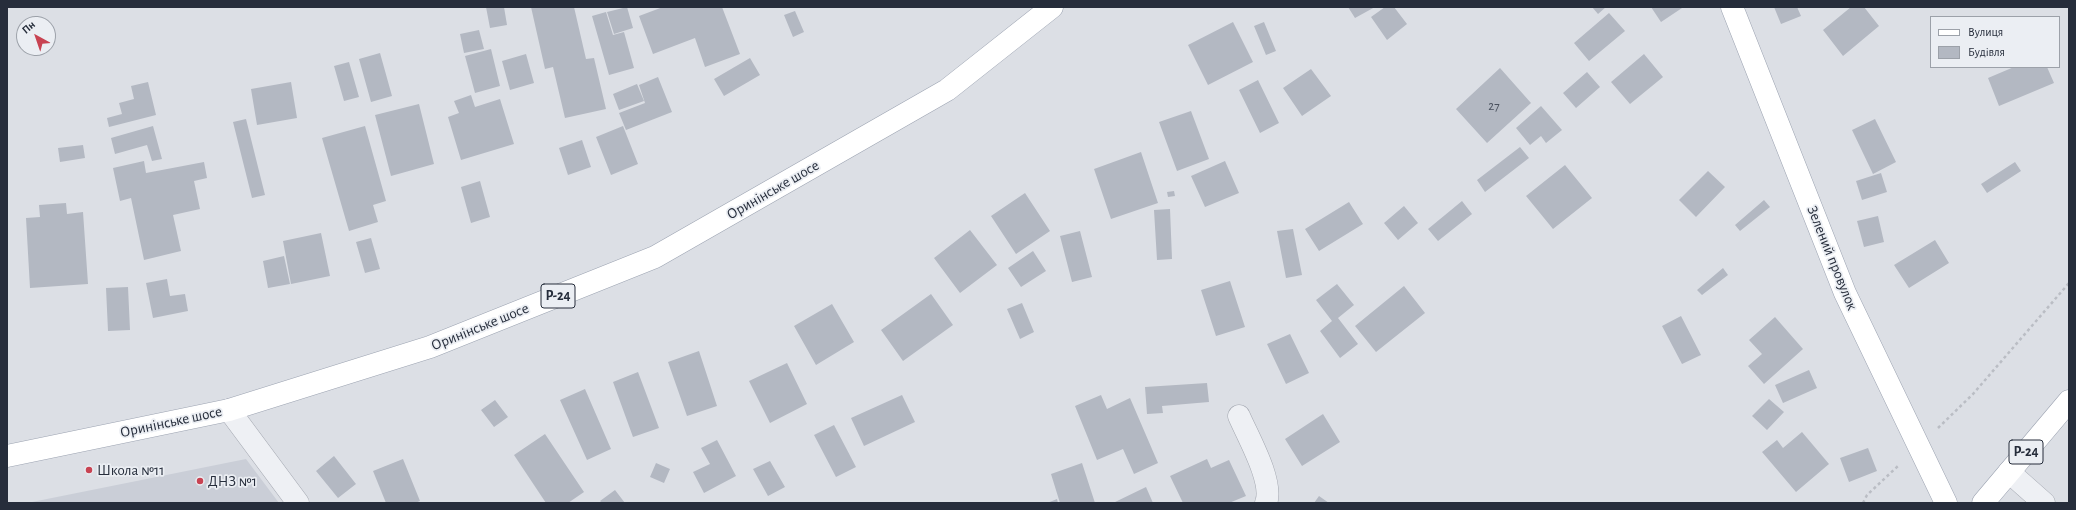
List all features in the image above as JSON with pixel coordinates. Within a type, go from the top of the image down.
[{"type":"main road","name":"Оринінське шосе","points":[[7,456],[229,410],[430,347],[655,257],[947,90],[1052,7]]},
{"type":"main road","name":"Зелений провулок","points":[[1732,7],[1845,293],[1946,503]]},
{"type":"main road","name":"Р-24","points":[[1982,503],[2069,401]]},
{"type":"street","points":[[229,410],[298,503]]},
{"type":"street","points":[[1239,416],[1268,483],[1268,498],[1266,503]]},
{"type":"street","points":[[2008,472],[2044,503]]},
{"type":"path","points":[[1863,503],[1867,495],[1973,394],[2069,283]]},
{"type":"shaded area","name":"ДНЗ №1","points":[[246,459],[279,503],[27,503]]},
{"type":"building","points":[[486,7],[504,7],[507,25],[490,28]]},
{"type":"building","points":[[531,7],[574,7],[586,59],[594,58],[606,109],[565,118],[553,67],[545,69]]},
{"type":"building","points":[[627,7],[633,28],[614,34],[607,12]]},
{"type":"building","points":[[663,7],[722,7],[740,54],[705,67],[695,38],[653,54],[639,16]]},
{"type":"building","points":[[1348,7],[1375,7],[1355,18]]},
{"type":"building","points":[[1385,7],[1394,7],[1407,24],[1387,40],[1371,17]]},
{"type":"building","points":[[1592,7],[1606,7],[1598,14]]},
{"type":"building","points":[[1651,7],[1681,7],[1682,8],[1661,22]]},
{"type":"building","points":[[1774,7],[1797,7],[1801,16],[1781,24]]},
{"type":"building","points":[[1851,7],[1864,7],[1879,26],[1843,56],[1823,30]]},
{"type":"building","points":[[795,11],[804,32],[793,37],[784,15]]},
{"type":"building","points":[[606,12],[613,35],[624,32],[634,68],[609,75],[592,16]]},
{"type":"building","points":[[1609,13],[1625,31],[1589,61],[1574,43]]},
{"type":"building","points":[[1233,22],[1253,62],[1208,85],[1188,45]]},
{"type":"building","points":[[1264,22],[1276,51],[1266,55],[1254,26]]},
{"type":"building","points":[[479,30],[484,49],[464,53],[460,34]]},
{"type":"building","points":[[491,49],[500,86],[475,93],[465,56]]},
{"type":"building","points":[[380,53],[392,96],[371,102],[359,59]]},
{"type":"building","points":[[526,54],[534,83],[510,90],[502,61]]},
{"type":"building","points":[[1644,54],[1663,77],[1630,104],[1611,82]]},
{"type":"building","points":[[750,58],[760,75],[724,96],[714,79]]},
{"type":"building","points":[[349,62],[359,97],[344,101],[334,66]]},
{"type":"building","points":[[1500,68],[1531,103],[1487,143],[1456,109]]},
{"type":"building","points":[[2012,68],[2047,68],[2054,83],[1999,106],[1988,78]]},
{"type":"building","points":[[1311,69],[1331,96],[1302,116],[1283,88]]},
{"type":"building","points":[[1587,72],[1600,87],[1576,108],[1563,93]]},
{"type":"building","points":[[658,77],[672,112],[626,130],[619,113],[645,103],[639,85]]},
{"type":"building","points":[[1258,80],[1279,123],[1260,133],[1239,90]]},
{"type":"building","points":[[148,82],[156,115],[109,127],[107,118],[122,114],[119,103],[134,99],[131,86]]},
{"type":"building","points":[[291,82],[297,118],[257,125],[251,89]]},
{"type":"building","points":[[637,84],[644,101],[619,110],[613,94]]},
{"type":"building","points":[[471,95],[475,107],[500,99],[514,144],[461,160],[448,117],[459,113],[454,101]]},
{"type":"building","points":[[419,104],[434,164],[391,176],[375,115]]},
{"type":"building","points":[[1541,106],[1562,130],[1546,143],[1541,136],[1530,145],[1516,128]]},
{"type":"building","points":[[1191,111],[1209,159],[1177,171],[1159,122]]},
{"type":"building","points":[[246,119],[265,195],[252,198],[233,122]]},
{"type":"building","points":[[1875,119],[1896,162],[1873,174],[1852,130]]},
{"type":"building","points":[[153,126],[162,159],[152,161],[147,145],[115,154],[111,138]]},
{"type":"building","points":[[365,126],[386,201],[373,205],[378,222],[349,231],[322,138]]},
{"type":"building","points":[[623,126],[638,164],[611,175],[596,137]]},
{"type":"building","points":[[582,140],[591,167],[568,175],[559,148]]},
{"type":"building","points":[[83,145],[85,158],[60,162],[58,148]]},
{"type":"building","points":[[1520,147],[1529,158],[1485,192],[1477,180]]},
{"type":"building","points":[[1141,152],[1158,203],[1111,219],[1094,169]]},
{"type":"building","points":[[144,161],[146,173],[204,162],[207,178],[194,181],[200,209],[173,215],[181,251],[144,260],[131,198],[120,201],[113,168]]},
{"type":"building","points":[[1225,161],[1239,193],[1205,207],[1191,176]]},
{"type":"building","points":[[2015,162],[2021,171],[1987,193],[1981,184]]},
{"type":"building","points":[[1565,165],[1592,198],[1553,229],[1526,196]]},
{"type":"building","points":[[1708,171],[1725,187],[1696,217],[1679,200]]},
{"type":"building","points":[[1881,173],[1887,192],[1862,200],[1856,181]]},
{"type":"building","points":[[480,181],[490,217],[471,223],[461,187]]},
{"type":"building","points":[[1174,191],[1175,196],[1168,197],[1167,192]]},
{"type":"building","points":[[1025,193],[1050,231],[1016,254],[991,216]]},
{"type":"building","points":[[1764,200],[1770,207],[1740,231],[1735,225]]},
{"type":"building","points":[[1462,201],[1472,214],[1438,241],[1428,229]]},
{"type":"building","points":[[1349,202],[1363,224],[1319,251],[1305,229]]},
{"type":"building","points":[[66,203],[67,214],[83,212],[88,284],[30,288],[26,218],[40,217],[39,205]]},
{"type":"building","points":[[1404,206],[1418,223],[1398,240],[1384,223]]},
{"type":"building","points":[[1170,209],[1172,259],[1157,260],[1154,210]]},
{"type":"building","points":[[1878,216],[1884,242],[1864,247],[1857,221]]},
{"type":"building","points":[[1293,229],[1302,275],[1286,278],[1277,231]]},
{"type":"building","points":[[970,230],[997,265],[960,293],[934,258]]},
{"type":"building","points":[[1080,231],[1092,277],[1072,282],[1060,236]]},
{"type":"building","points":[[321,233],[330,276],[291,284],[283,241]]},
{"type":"building","points":[[371,238],[380,269],[365,273],[356,242]]},
{"type":"building","points":[[1935,240],[1949,263],[1909,288],[1894,265]]},
{"type":"building","points":[[1033,251],[1046,271],[1021,287],[1008,268]]},
{"type":"building","points":[[284,256],[290,284],[268,288],[263,261]]},
{"type":"building","points":[[1723,268],[1728,275],[1702,295],[1697,290]]},
{"type":"building","points":[[167,279],[170,296],[185,294],[188,311],[153,318],[146,283]]},
{"type":"building","points":[[1230,281],[1245,327],[1216,336],[1201,290]]},
{"type":"building","points":[[1337,284],[1354,305],[1338,318],[1358,344],[1340,358],[1320,331],[1332,321],[1316,300]]},
{"type":"building","points":[[1404,286],[1425,313],[1376,352],[1355,326]]},
{"type":"building","points":[[128,287],[130,330],[108,331],[106,288]]},
{"type":"building","points":[[931,294],[953,325],[903,361],[881,330]]},
{"type":"building","points":[[1022,303],[1034,332],[1020,339],[1007,309]]},
{"type":"building","points":[[832,304],[854,342],[816,365],[794,326]]},
{"type":"building","points":[[1681,316],[1701,355],[1682,364],[1662,326]]},
{"type":"building","points":[[1775,317],[1803,349],[1764,384],[1748,366],[1762,354],[1749,340]]},
{"type":"building","points":[[1290,334],[1309,373],[1286,384],[1267,344]]},
{"type":"building","points":[[699,351],[717,406],[687,416],[668,362]]},
{"type":"building","points":[[787,363],[807,404],[770,423],[749,381]]},
{"type":"building","points":[[1809,370],[1817,388],[1783,403],[1775,385]]},
{"type":"building","points":[[638,372],[659,428],[633,437],[613,382]]},
{"type":"building","points":[[1207,383],[1209,402],[1162,406],[1163,413],[1147,414],[1145,387]]},
{"type":"building","points":[[585,389],[611,449],[587,460],[560,400]]},
{"type":"building","points":[[902,395],[915,422],[864,446],[851,418]]},
{"type":"building","points":[[1101,395],[1107,409],[1130,398],[1158,463],[1134,474],[1123,449],[1097,460],[1075,406]]},
{"type":"building","points":[[1769,399],[1784,412],[1767,430],[1752,416]]},
{"type":"building","points":[[495,400],[508,417],[494,427],[481,410]]},
{"type":"building","points":[[1323,414],[1340,442],[1302,466],[1285,439]]},
{"type":"building","points":[[834,425],[856,467],[836,477],[814,435]]},
{"type":"building","points":[[1802,432],[1829,464],[1796,492],[1762,452],[1777,440],[1783,448]]},
{"type":"building","points":[[545,434],[584,492],[568,503],[546,503],[514,455]]},
{"type":"building","points":[[717,440],[736,476],[704,493],[693,472],[710,464],[701,448]]},
{"type":"building","points":[[1868,448],[1877,471],[1849,482],[1840,458]]},
{"type":"building","points":[[334,456],[356,484],[338,498],[316,471]]},
{"type":"building","points":[[403,459],[420,501],[415,503],[386,503],[373,471]]},
{"type":"building","points":[[1207,459],[1211,468],[1229,460],[1246,496],[1229,503],[1183,503],[1170,476]]},
{"type":"building","points":[[770,461],[785,487],[768,496],[753,469]]},
{"type":"building","points":[[656,463],[670,469],[664,483],[650,477]]},
{"type":"building","points":[[1082,463],[1095,503],[1060,503],[1051,474]]},
{"type":"building","points":[[1146,487],[1153,503],[1113,503]]},
{"type":"building","points":[[615,490],[625,503],[602,503],[600,501]]},
{"type":"building","points":[[1319,496],[1329,503],[1314,503]]},
{"type":"building","points":[[1057,499],[1058,503],[1047,503]]},
{"type":"place","name":"Школа №11","points":[[89,470]]},
{"type":"place","name":"ДНЗ №1","points":[[200,481]]}]
